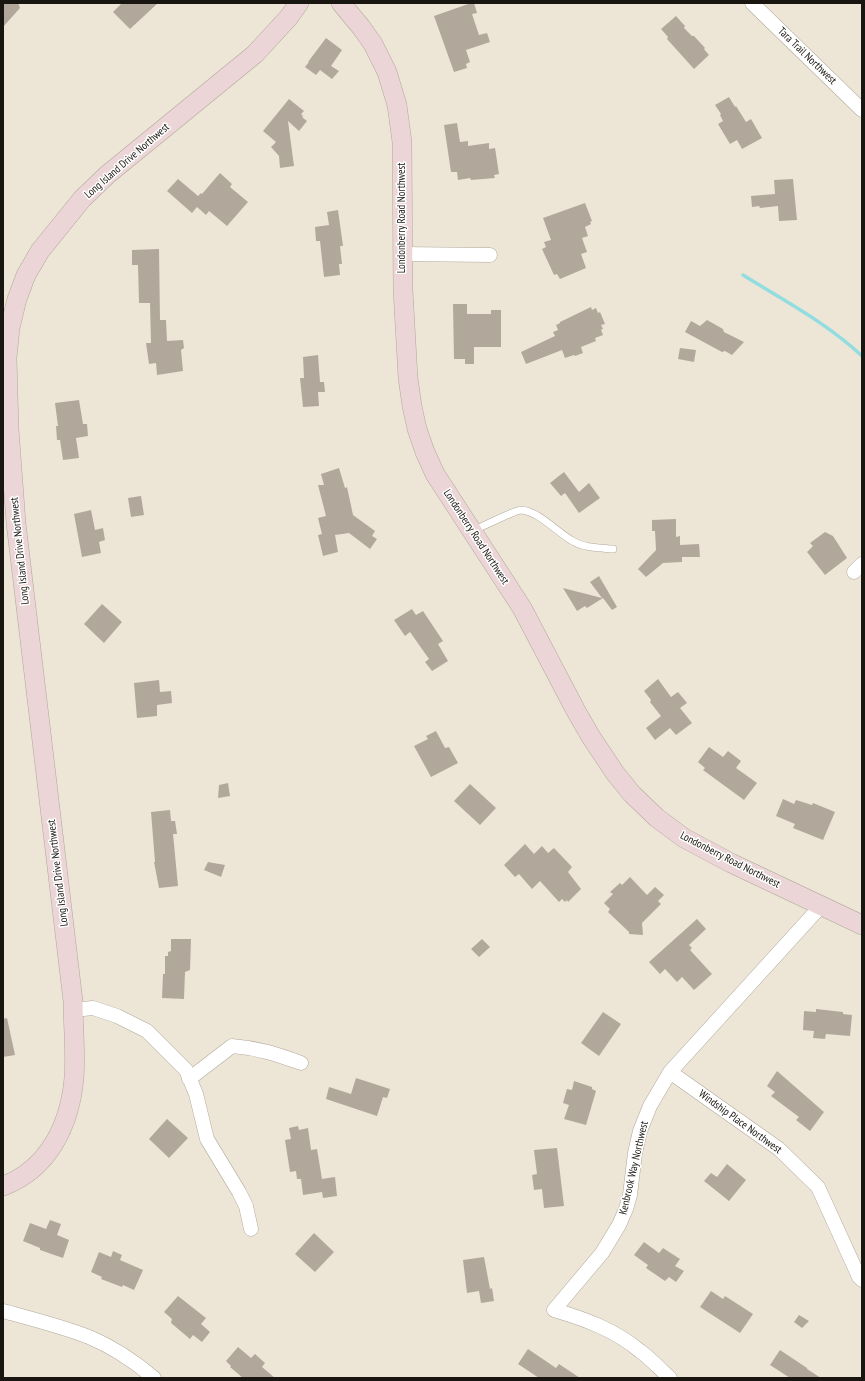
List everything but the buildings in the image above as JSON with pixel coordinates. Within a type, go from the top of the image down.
[{"type":"street","name":"Long Island Drive Northwest","points":[[3,1186],[14,1182],[32,1171],[49,1153],[62,1128],[70,1105],[74,1077],[73,1010],[16,523],[9,429],[7,358],[10,328],[17,299],[26,275],[40,251],[82,199],[107,175],[255,54],[289,17],[299,3]]},
{"type":"street","name":"Londonberry Road Northwest","points":[[341,3],[373,44],[387,72],[397,105],[402,142],[402,290],[408,378],[417,429],[435,474],[522,608],[591,737],[615,773],[632,794],[657,818],[684,838],[731,863],[862,925]]},
{"type":"street","name":"Tara Trail Northwest","points":[[752,3],[862,110]]},
{"type":"street","points":[[402,254],[490,255]]},
{"type":"street","name":"Kenbrook Way Northwest","points":[[670,1378],[640,1350],[619,1336],[599,1325],[554,1310],[602,1252],[619,1225],[630,1195],[635,1153],[640,1130],[650,1106],[670,1072],[822,906]]},
{"type":"street","points":[[73,1010],[93,1008],[117,1016],[147,1031],[186,1070],[196,1094],[207,1139],[246,1206],[251,1229]]},
{"type":"street","points":[[189,1079],[232,1046],[258,1049],[301,1063]]},
{"type":"street","name":"Windship Place Northwest","points":[[670,1072],[779,1149],[818,1187],[859,1277],[862,1280]]},
{"type":"street","points":[[3,1311],[72,1331],[90,1338],[115,1350],[139,1365],[154,1378]]},
{"type":"lane","points":[[472,531],[519,510],[530,512],[572,541],[586,546],[613,549]]},
{"type":"waterway","points":[[743,275],[820,322],[862,356]]}]
